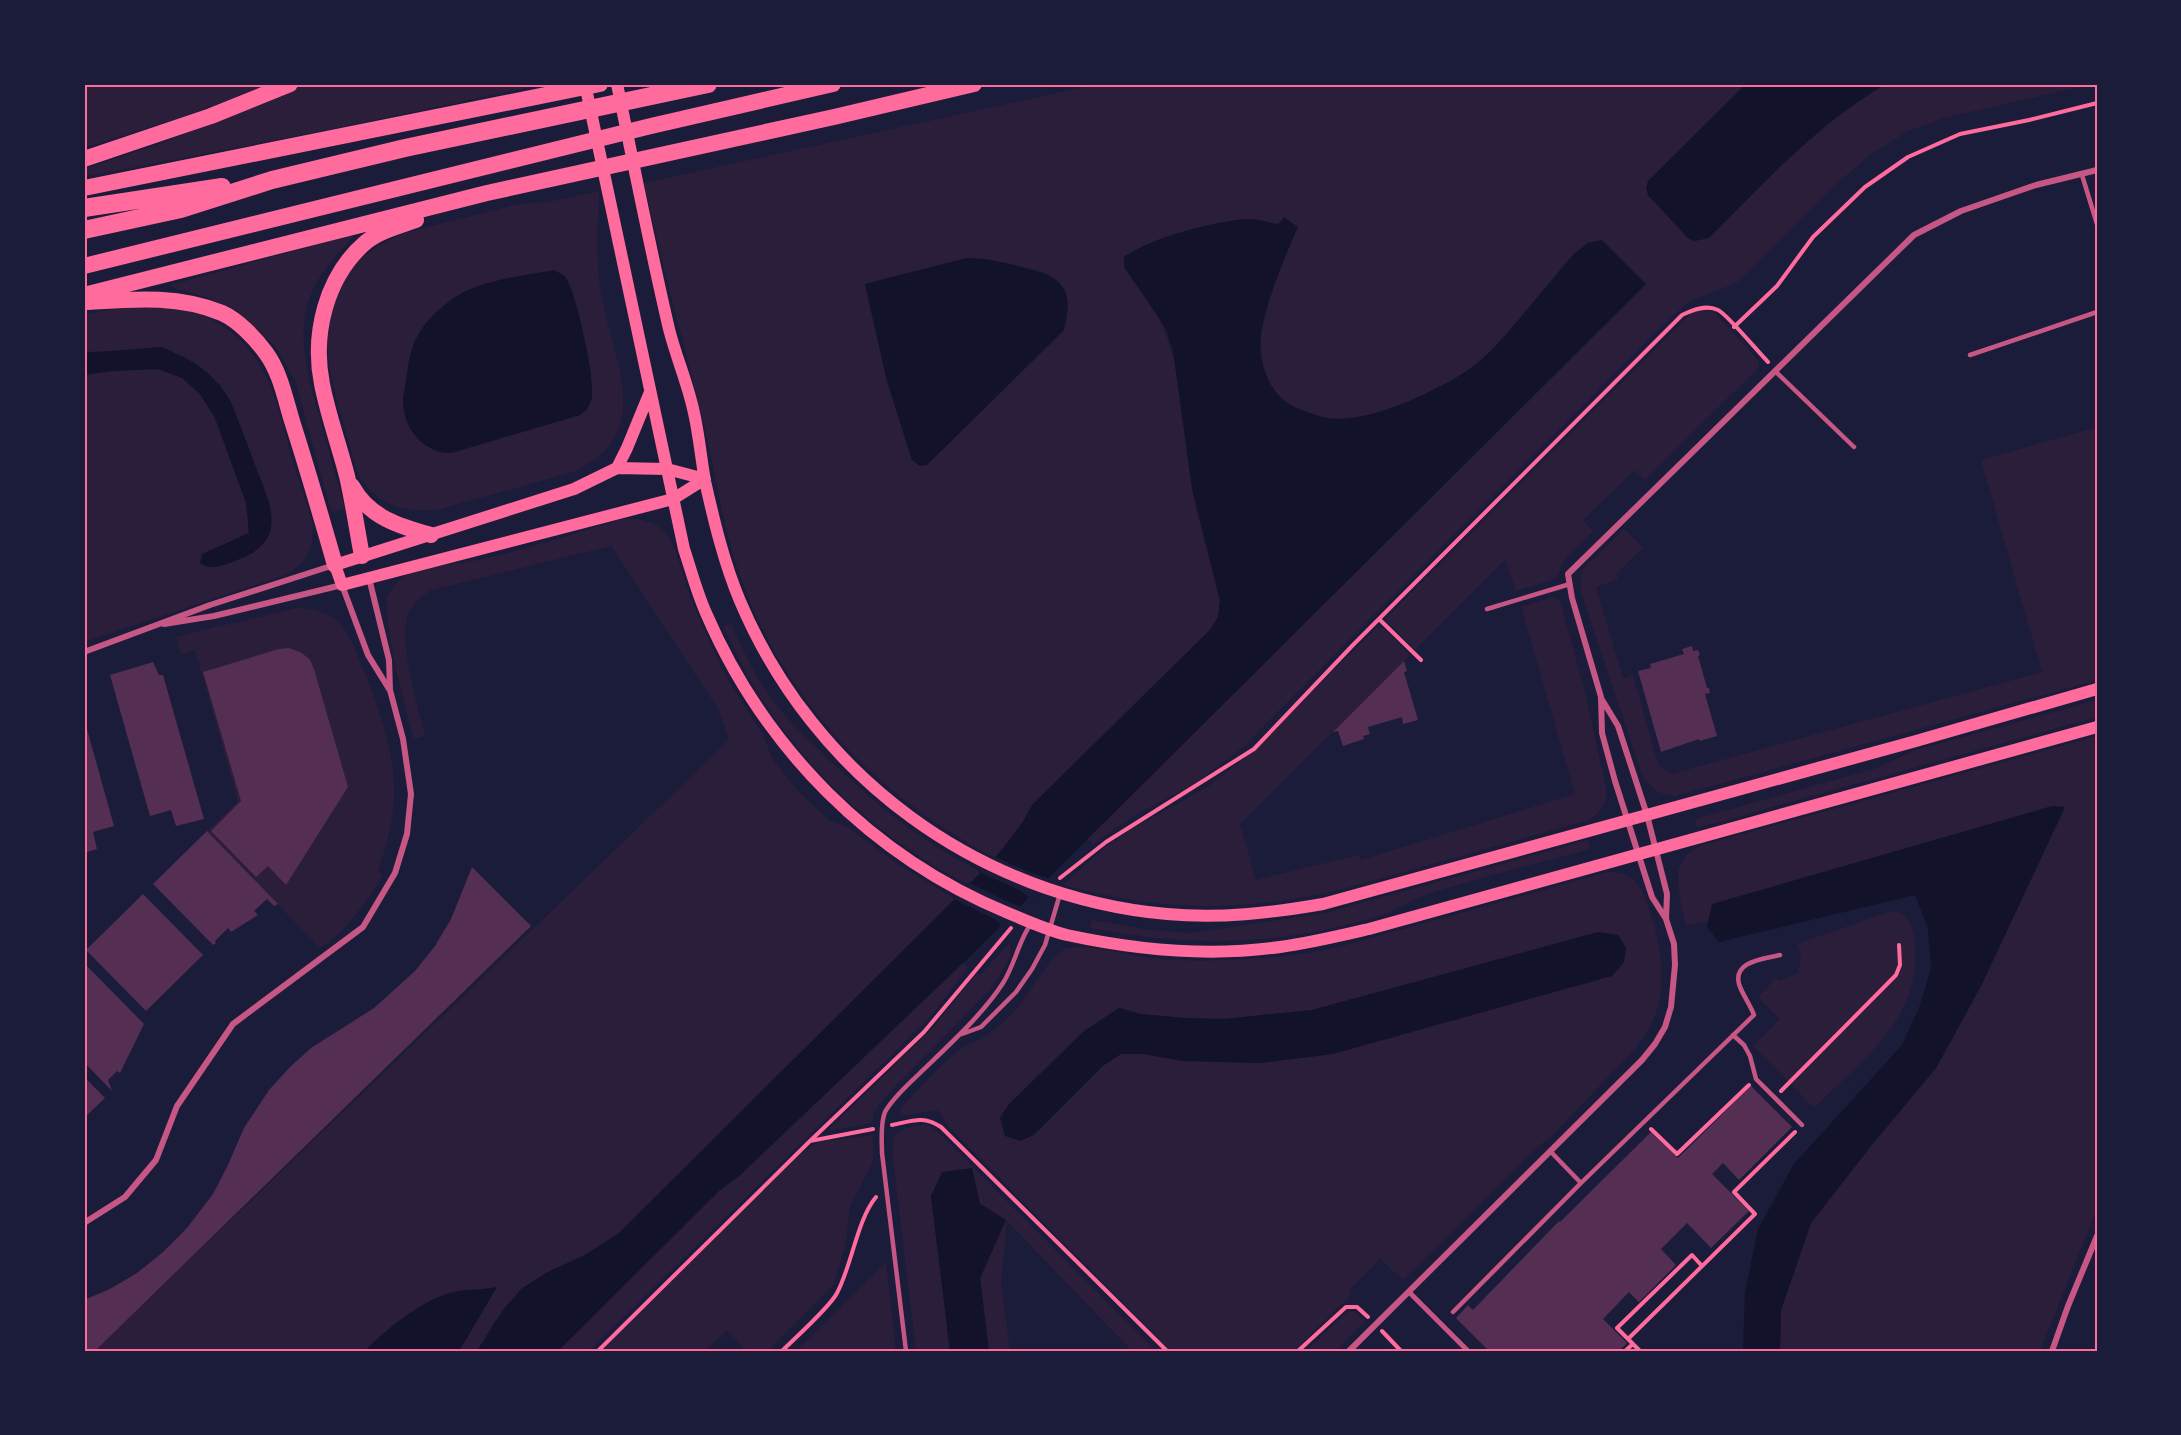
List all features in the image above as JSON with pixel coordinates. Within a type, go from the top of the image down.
[{"type":"highway","points":[[84,159],[211,116],[290,84]]},
{"type":"highway","points":[[84,188],[600,84]]},
{"type":"highway","points":[[84,230],[181,209],[272,180],[405,148],[708,84]]},
{"type":"highway","points":[[84,266],[421,182],[570,148],[651,126],[833,84]]},
{"type":"highway","points":[[84,295],[487,193],[974,84]]},
{"type":"highway","points":[[84,208],[272,180]]},
{"type":"highway","points":[[362,556],[347,478],[322,383],[319,358],[321,325],[327,300],[339,276],[367,242],[386,231],[487,193]]},
{"type":"highway","points":[[84,302],[145,298],[173,299],[225,314],[250,334],[267,354],[282,387],[335,565]]},
{"type":"highway","points":[[347,478],[358,498],[375,514],[399,526],[430,535]]},
{"type":"main road","points":[[585,84],[684,549],[706,613],[739,679],[778,739],[818,785],[883,842],[951,886],[984,903],[1065,934],[1124,946],[1173,951],[1278,948],[1369,929],[2097,727]]},
{"type":"main road","points":[[617,84],[670,332],[694,411],[705,479],[722,550],[739,599],[760,643],[800,708],[845,761],[876,791],[912,819],[978,860],[1060,894],[1130,910],[1170,915],[1213,916],[1281,911],[1323,904],[2097,689]]},
{"type":"main road","points":[[617,468],[650,392]]},
{"type":"main road","points":[[617,468],[667,469],[705,479],[673,499],[342,585],[335,565],[574,489],[617,468]]},
{"type":"main road","points":[[362,556],[368,578]]},
{"type":"street","points":[[1666,919],[1667,894],[1647,815],[1618,726],[1601,697],[1572,598],[1568,574],[1914,235],[1961,211],[2036,185],[2097,170]]},
{"type":"street","points":[[84,652],[210,605],[335,565]]},
{"type":"street","points":[[84,1223],[125,1197],[156,1160],[177,1106],[233,1024],[363,927],[395,873],[407,834],[411,794],[403,739],[390,690],[389,660],[368,578]]},
{"type":"street","points":[[164,624],[214,616],[342,585],[368,656],[390,690]]},
{"type":"street","points":[[1349,1351],[1642,1060],[1665,1027],[1674,991],[1674,944],[1666,919],[1652,897],[1628,821],[1602,733],[1601,697]]},
{"type":"street","points":[[2052,1351],[2097,1236]]},
{"type":"street","points":[[1409,1292],[1468,1351]]},
{"type":"lane","points":[[2082,174],[2097,224]]},
{"type":"lane","points":[[1970,355],[2097,312]]},
{"type":"lane","points":[[1775,371],[1854,447]]},
{"type":"lane","points":[[1487,609],[1570,584]]},
{"type":"lane","points":[[959,1035],[981,1028],[1016,992],[1045,945],[1060,894]]},
{"type":"lane","points":[[906,1351],[886,1185],[882,1127],[885,1112],[899,1094],[959,1035],[1002,984],[1016,959],[1022,938],[1032,922]]},
{"type":"lane","points":[[1453,1312],[1754,1015],[1748,999],[1739,986],[1740,971],[1745,965],[1780,955]]},
{"type":"lane","points":[[1733,1035],[1747,1051],[1756,1079],[1802,1125]]},
{"type":"lane","points":[[1551,1152],[1581,1184]]},
{"type":"path","points":[[1734,327],[1777,286],[1820,230],[1865,187],[1908,157],[1960,134],[2097,103]]},
{"type":"path","points":[[1059,879],[1106,842],[1254,749],[1379,619],[1682,315],[1693,309],[1719,310],[1775,371]]},
{"type":"path","points":[[1379,619],[1421,660]]},
{"type":"path","points":[[598,1351],[810,1141],[924,1032],[1016,923]]},
{"type":"path","points":[[1775,1097],[1896,975],[1900,966],[1899,945]]},
{"type":"path","points":[[1644,1123],[1677,1154],[1756,1079]]},
{"type":"path","points":[[810,1141],[922,1119],[941,1127],[1167,1351]]},
{"type":"path","points":[[1628,1339],[1755,1214],[1734,1192],[1802,1125]]},
{"type":"path","points":[[782,1351],[836,1296],[872,1202],[886,1185]]},
{"type":"path","points":[[1640,1351],[1617,1328],[1692,1255],[1702,1266]]},
{"type":"path","points":[[1298,1351],[1346,1307],[1357,1307],[1401,1351]]},
{"type":"path","points":[[1625,1351],[1633,1344]]},
{"type":"shaded area","points":[[84,84],[273,84],[182,117],[84,148]]},
{"type":"shaded area","points":[[309,84],[531,84],[532,87],[84,177],[84,169],[159,144]]},
{"type":"shaded area","points":[[1098,84],[1746,84],[1648,181],[1648,195],[1689,239],[1695,241],[1838,115],[1885,84],[2093,84],[1944,118],[1908,131],[1869,156],[1835,185],[1737,283],[1690,301],[1667,321],[1242,748],[1194,784],[1132,817],[1093,844],[1087,839],[1646,284],[1588,243],[1574,254],[1494,348],[1462,374],[1434,390],[1387,410],[1354,418],[1329,418],[1290,406],[1276,393],[1267,377],[1261,348],[1264,320],[1286,254],[1298,227],[1252,219],[1153,308],[1171,350],[1177,373],[1189,467],[1202,532],[1220,601],[1218,617],[1210,630],[1032,805],[1025,819],[995,858],[951,833],[910,804],[872,773],[837,738],[806,700],[779,659],[756,615],[737,567],[727,533],[705,430],[644,183]],"holes":[[[967,258],[981,258],[1047,273],[1059,282],[1066,293],[1064,330],[927,464],[920,466],[912,460],[887,381],[865,284]]]},
{"type":"shaded area","points":[[1746,84],[1886,84],[1837,117],[1814,136],[1771,175],[1709,238],[1695,241],[1689,239],[1648,195],[1646,188],[1648,181]]},
{"type":"shaded area","points":[[599,191],[597,246],[599,278],[622,386],[623,411],[616,434],[600,455],[573,472],[437,510],[401,508],[380,499],[363,482],[357,471],[330,369],[327,330],[332,305],[343,281],[363,257],[405,233],[518,204],[548,202]],"holes":[[[565,276],[573,292],[591,373],[588,409],[580,415],[451,453],[438,453],[420,442],[403,403],[409,360],[418,335],[431,317],[454,297]]]},
{"type":"shaded area","points":[[1284,217],[1298,227],[1268,303],[1261,335],[1260,348],[1263,367],[1276,393],[1290,405],[1329,418],[1354,418],[1386,410],[1419,397],[1462,374],[1494,348],[1574,254],[1588,243],[1602,240],[1646,284],[963,963],[739,1176],[719,1191],[558,1351],[477,1351],[503,1310],[521,1289],[546,1273],[585,1255],[619,1233],[955,899],[1007,843],[1032,805],[1210,630],[1218,617],[1220,601],[1192,489],[1173,351],[1165,327],[1124,267],[1124,257],[1150,243],[1202,226],[1250,219],[1278,225]]},
{"type":"shaded area","points":[[352,235],[351,240],[331,261],[317,281],[304,322],[304,343],[312,389],[345,509],[331,512],[295,380],[275,346],[236,310],[171,285]]},
{"type":"shaded area","points":[[967,258],[986,259],[1018,266],[1044,274],[1061,284],[1068,302],[1064,330],[927,465],[920,466],[912,460],[887,381],[865,284]]},
{"type":"shaded area","points":[[554,270],[565,277],[579,316],[588,354],[592,387],[588,407],[580,415],[451,453],[432,449],[424,444],[417,438],[407,422],[403,402],[412,349],[425,324],[448,303],[475,287]]},
{"type":"shaded area","points":[[131,306],[180,308],[197,312],[224,327],[240,339],[252,353],[262,369],[277,404],[313,525],[312,540],[305,558],[290,573],[84,642],[84,375],[158,369],[182,378],[200,394],[215,418],[247,503],[249,534],[202,555],[254,553],[271,506],[220,384],[96,351],[84,353],[84,314]]},
{"type":"shaded area","points":[[1703,309],[1715,313],[1758,360],[1759,367],[1645,480],[1635,470],[1583,520],[1593,531],[1569,554],[1558,576],[1516,591],[1505,560],[1415,650],[1388,622],[1387,617],[1691,313]]},
{"type":"shaded area","points":[[161,347],[183,357],[208,373],[230,400],[270,506],[272,518],[265,541],[256,551],[220,566],[210,567],[200,563],[202,554],[249,533],[246,503],[215,418],[200,394],[182,378],[158,369],[84,375],[84,353]]},
{"type":"shaded area","points":[[2097,427],[2097,680],[1676,796],[1661,793],[1645,780],[1581,592],[1581,574],[1584,568],[1624,529],[1643,548],[1616,574],[1618,579],[1596,587],[1623,678],[1633,675],[1658,764],[1671,774],[2042,672],[1981,460]]},
{"type":"shaded area","points":[[623,519],[639,519],[655,524],[667,534],[675,549],[690,596],[725,675],[762,733],[773,760],[799,792],[830,821],[846,826],[899,865],[955,899],[619,1233],[585,1255],[546,1273],[495,1321],[477,1351],[459,1351],[496,1287],[459,1291],[434,1299],[396,1323],[365,1351],[95,1351],[729,740],[718,709],[611,546],[429,591],[417,602],[408,615],[405,642],[410,675],[425,736],[414,739],[391,643],[387,606],[388,595],[392,588],[407,575],[418,570],[496,556]]},
{"type":"shaded area","points":[[1552,597],[1560,601],[1584,688],[1606,787],[1603,806],[1589,820],[1343,889],[1270,902],[1203,906],[1169,904],[1100,894],[1063,885],[1105,847],[1128,831],[1207,787],[1246,757],[1376,628],[1384,628],[1410,655],[1240,824],[1256,880],[1358,855],[1361,860],[1575,794],[1521,607]]},
{"type":"shaded area","points":[[296,608],[326,613],[340,623],[347,633],[379,712],[389,747],[394,782],[392,818],[378,872],[383,874],[364,904],[345,927],[327,944],[319,947],[207,831],[238,801],[195,650],[181,655],[176,637]]},
{"type":"shaded area","points":[[731,624],[763,685],[792,722],[838,769],[896,818],[937,847],[981,872],[969,885],[907,848],[850,803],[824,778],[777,722],[757,692],[723,627]]},
{"type":"shaded area","points":[[2097,700],[2097,717],[1697,828],[1695,819],[1874,769],[1916,750]]},
{"type":"shaded area","points":[[2097,736],[2097,1209],[2040,1351],[1780,1351],[1781,1310],[1811,1223],[1936,1068],[1981,986],[2065,807],[1713,904],[1709,921],[1686,926],[1678,879],[1683,859],[1691,851],[1703,845]]},
{"type":"shaded area","points":[[2052,806],[2065,807],[1981,986],[1936,1068],[1811,1223],[1781,1310],[1780,1351],[1743,1351],[1745,1293],[1758,1229],[1794,1164],[1902,1045],[1919,1008],[1931,969],[1928,928],[1915,895],[1719,942],[1707,927],[1712,904]]},
{"type":"shaded area","points":[[1588,840],[1590,849],[1428,894],[1382,915],[1309,933],[1237,941],[1201,941],[1165,939],[1090,928],[1092,920],[1149,930],[1191,933],[1325,913]]},
{"type":"shaded area","points":[[1608,872],[1632,878],[1641,889],[1659,944],[1662,978],[1656,1012],[1640,1042],[1549,1139],[1541,1144],[1403,1280],[1380,1259],[1349,1290],[1352,1294],[1294,1351],[1171,1351],[943,1121],[945,1120],[939,1111],[902,1116],[899,1113],[948,1059],[967,1045],[986,1036],[1011,1015],[1048,964],[1068,948],[1090,947],[1147,958],[1202,961],[1266,958],[1331,949]],"holes":[[[1598,932],[1333,1054],[1260,1063],[1183,1061],[1144,1054],[1121,1054],[1104,1065],[1119,1008],[1140,1014],[1224,1019],[1312,1010]]]},
{"type":"shaded area","points":[[1891,911],[1904,915],[1913,930],[1915,964],[1911,989],[1888,1033],[1814,1108],[1753,1046],[1780,1019],[1758,997],[1776,978],[1779,981],[1798,973],[1801,958],[1797,944]]},
{"type":"shaded area","points":[[1598,932],[1618,935],[1626,948],[1624,962],[1612,976],[1333,1054],[1260,1063],[1183,1061],[1144,1054],[1121,1054],[1104,1065],[1034,1135],[1020,1141],[1005,1136],[1000,1118],[1009,1104],[1084,1031],[1119,1008],[1140,1014],[1224,1019],[1312,1010]]},
{"type":"shaded area","points":[[1010,942],[1012,953],[993,987],[883,1099],[874,1113],[872,1123],[829,1131],[931,1030],[977,973],[980,975]]},
{"type":"shaded area","points":[[963,963],[968,968],[930,1017],[589,1351],[558,1351],[719,1191],[739,1176]]},
{"type":"shaded area","points":[[927,1124],[943,1137],[1156,1351],[1132,1351],[1007,1221],[1001,1281],[1010,1351],[989,1351],[980,1278],[1006,1220],[980,1204],[972,1168],[931,1196],[950,1351],[916,1351],[892,1151],[894,1136],[909,1127]]},
{"type":"shaded area","points":[[873,1135],[873,1162],[850,1207],[845,1247],[834,1284],[767,1351],[746,1351],[727,1330],[705,1351],[602,1351],[795,1158],[818,1142]]},
{"type":"shaded area","points":[[972,1168],[980,1204],[1006,1220],[980,1278],[989,1351],[950,1351],[931,1196],[942,1172]]},
{"type":"shaded area","points":[[886,1262],[896,1351],[796,1351]]},
{"type":"shaded area","points":[[497,1287],[459,1351],[365,1351],[396,1323],[434,1299],[459,1291]]},
{"type":"shaded area","points":[[1348,1311],[1355,1312],[1365,1321],[1335,1351],[1306,1351]]},
{"type":"pier","points":[[993,856],[1051,879],[1031,899],[1021,891],[977,871]]},
{"type":"pier","points":[[967,882],[1023,907],[1003,927],[996,920],[952,898]]},
{"type":"building","points":[[1692,646],[1693,651],[1698,650],[1700,655],[1698,656],[1710,693],[1705,694],[1717,736],[1700,741],[1699,739],[1661,752],[1638,671],[1651,668],[1650,664],[1684,654],[1682,649]]},
{"type":"building","points":[[289,648],[302,653],[310,660],[314,669],[348,787],[286,885],[268,866],[256,877],[211,831],[241,801],[203,672]]},
{"type":"building","points":[[1404,661],[1407,671],[1404,672],[1418,720],[1403,724],[1402,717],[1368,727],[1370,734],[1363,736],[1364,739],[1343,746],[1338,731],[1333,732]]},
{"type":"building","points":[[153,662],[159,675],[163,675],[204,819],[176,826],[171,810],[150,816],[110,675]]},
{"type":"building","points":[[85,722],[114,826],[93,832],[97,849],[84,853]]},
{"type":"building","points":[[207,831],[278,904],[274,906],[267,899],[254,911],[258,915],[231,932],[228,928],[213,945],[153,884]]},
{"type":"building","points":[[472,867],[531,926],[95,1351],[84,1351],[84,1300],[110,1289],[137,1273],[162,1253],[187,1228],[213,1194],[244,1128],[269,1090],[311,1048],[374,1008],[415,971],[435,946],[451,919]]},
{"type":"building","points":[[143,894],[203,955],[146,1011],[86,950]]},
{"type":"building","points":[[84,963],[144,1024],[120,1073],[117,1071],[108,1080],[112,1091],[84,1062]]},
{"type":"building","points":[[84,1077],[105,1098],[84,1118]]},
{"type":"building","points":[[1751,1086],[1792,1127],[1739,1180],[1723,1163],[1712,1174],[1749,1211],[1711,1248],[1687,1223],[1661,1249],[1676,1265],[1639,1302],[1629,1292],[1603,1319],[1627,1343],[1619,1351],[1489,1351],[1456,1318],[1468,1305],[1473,1310],[1559,1221],[1651,1132],[1678,1158]]}]
